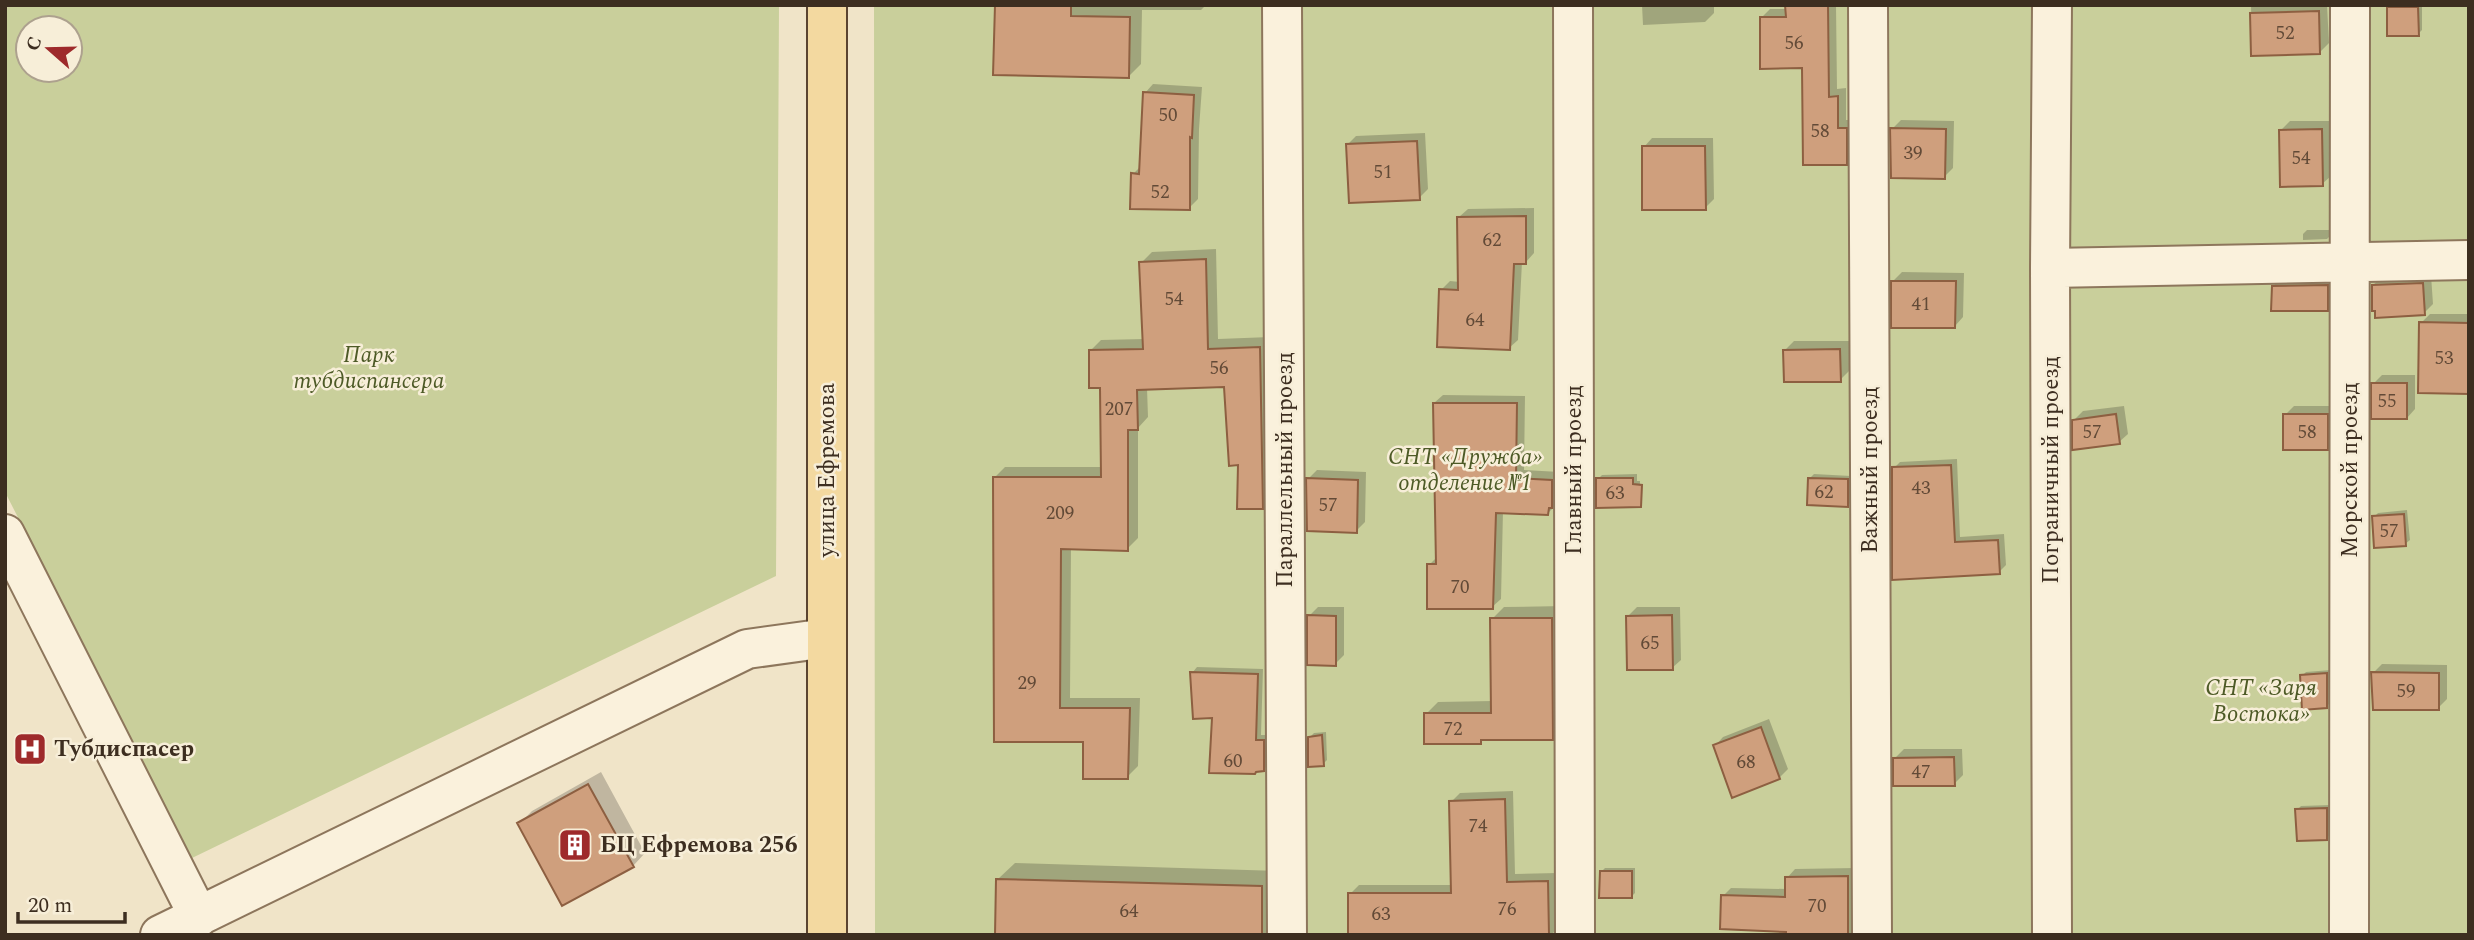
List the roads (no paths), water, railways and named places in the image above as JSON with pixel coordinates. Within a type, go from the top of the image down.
[{"type":"main road","name":"улица Ефремова","points":[[827,5],[827,935]]},
{"type":"lane","name":"Параллельный проезд","points":[[1282,5],[1287,935]]},
{"type":"lane","name":"Главный проезд","points":[[1573,5],[1575,935]]},
{"type":"lane","name":"Важный проезд","points":[[1868,5],[1872,935]]},
{"type":"lane","name":"Пограничный проезд","points":[[2052,935],[2050,268],[2053,5]]},
{"type":"lane","name":"Морской проезд","points":[[2349,935],[2350,5]]},
{"type":"lane","points":[[2050,268],[2469,260]]},
{"type":"lane","points":[[5,534],[199,917]]},
{"type":"lane","points":[[160,935],[747,649],[827,638]]},
{"type":"place","name":"Тубдиспасер","points":[[30,749]]},
{"type":"place","name":"БЦ Ефремова 256","points":[[575,845]]},
{"type":"park label","name":"Парк тубдиспансера","points":[[369,368]]},
{"type":"park label","name":"СНТ «Дружба» отделение №1","points":[[1465,470]]},
{"type":"park label","name":"СНТ «Заря Востока»","points":[[2261,701]]}]
